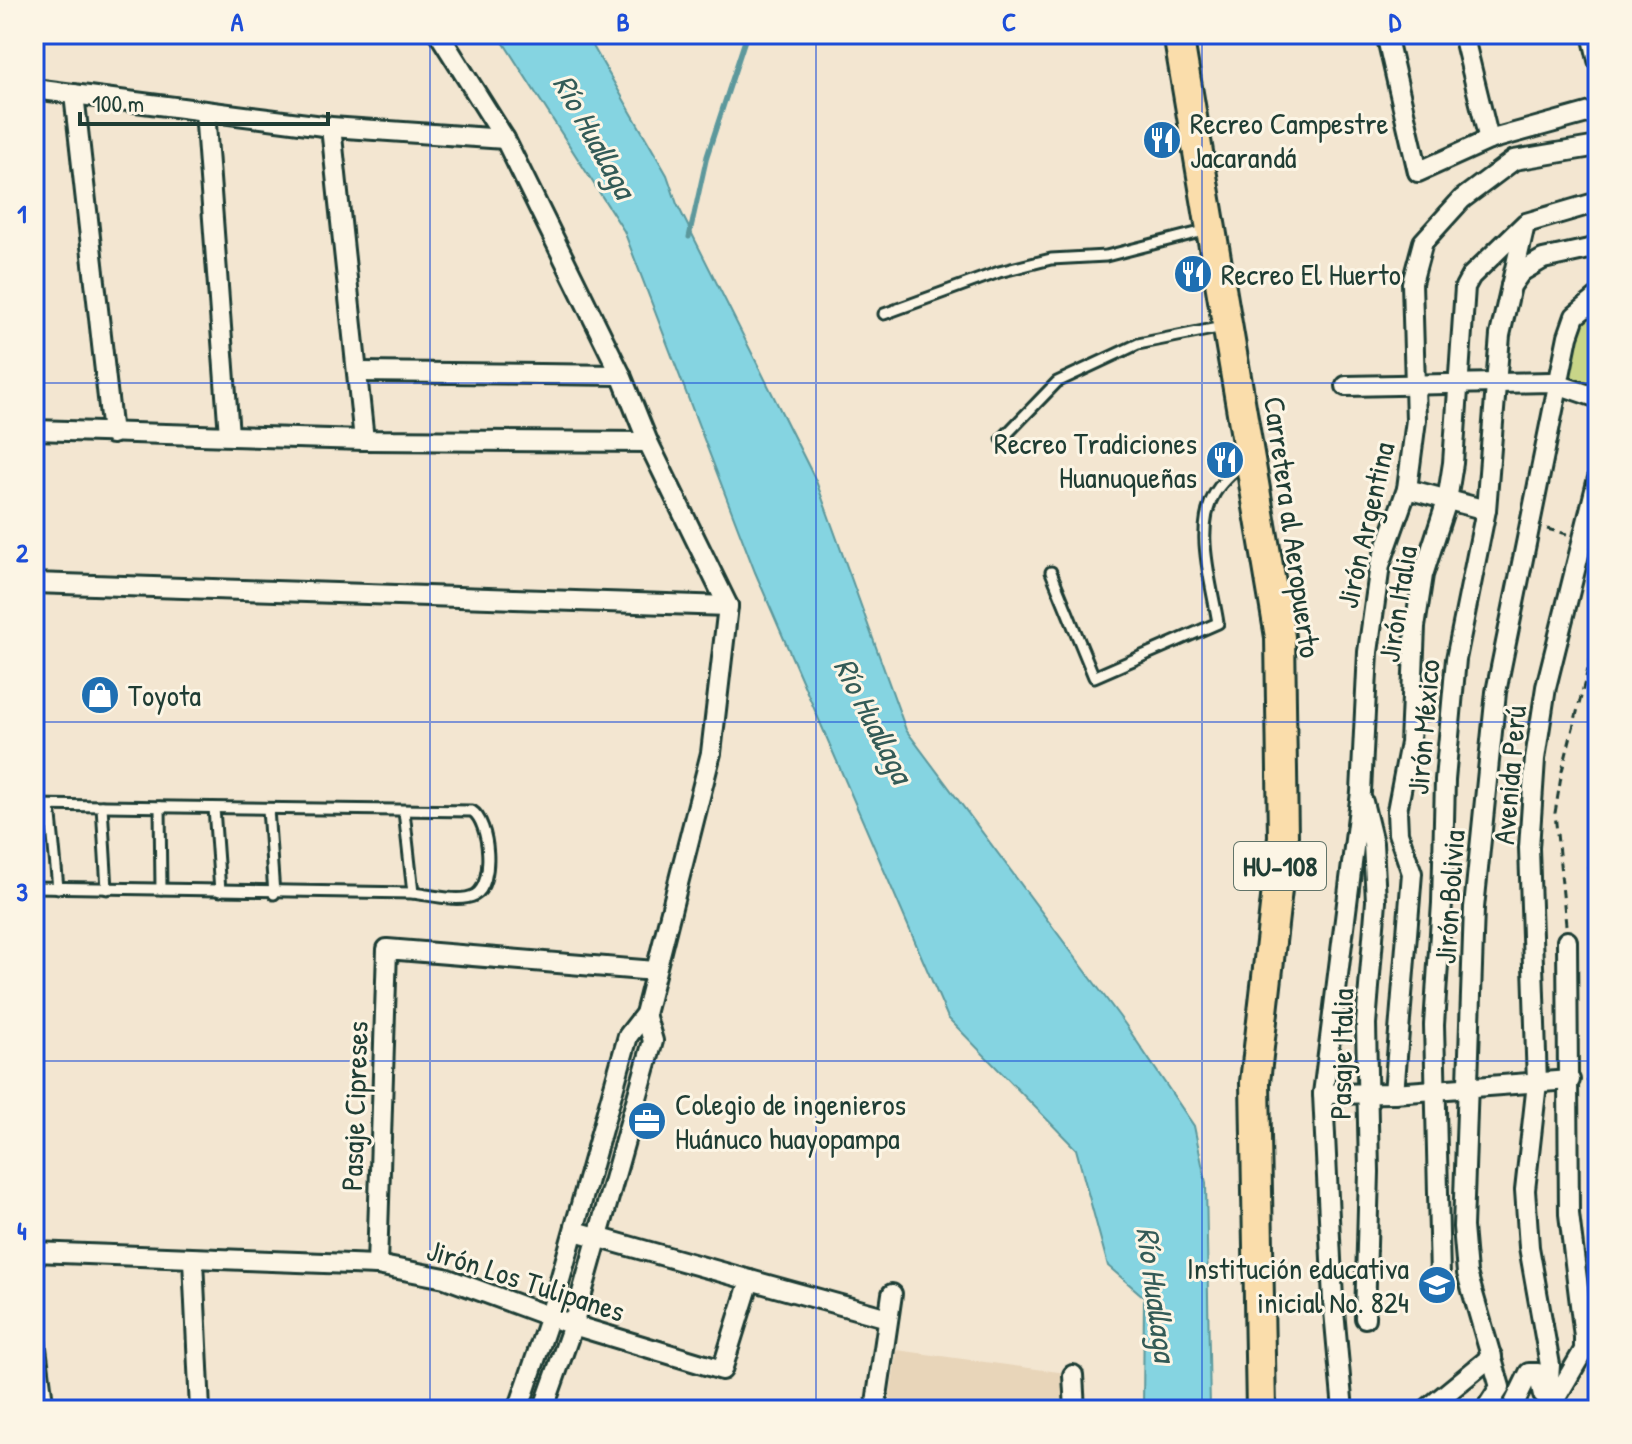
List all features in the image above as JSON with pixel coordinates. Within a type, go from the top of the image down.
[{"type":"main road","name":"HU-108","points":[[1178,34],[1226,326]]},
{"type":"main road","name":"Carretera al Aeropuerto","points":[[1226,326],[1251,455],[1280,637],[1283,837],[1255,1082],[1261,1410]]},
{"type":"street","points":[[439,34],[505,139],[621,375],[648,442],[728,606],[711,753],[645,1014],[628,1036],[575,1231],[518,1410]]},
{"type":"street","points":[[1386,34],[1418,172],[1489,140],[1598,110]]},
{"type":"street","points":[[1463,34],[1489,140]]},
{"type":"street","points":[[1592,34],[1598,60]]},
{"type":"street","points":[[34,89],[331,127],[505,139]]},
{"type":"street","points":[[74,94],[112,434]]},
{"type":"street","points":[[205,111],[229,435]]},
{"type":"street","points":[[331,127],[364,440]]},
{"type":"street","name":"Jirón Argentina","points":[[1343,1410],[1333,1300],[1323,1094],[1361,792],[1368,652],[1380,565],[1407,489],[1416,420],[1412,283],[1423,242],[1462,199],[1514,160],[1598,146]]},
{"type":"street","name":"Jirón Italia","points":[[1394,1093],[1412,873],[1398,833],[1397,811],[1410,743],[1415,627],[1421,588],[1447,501],[1465,287],[1471,276],[1526,223],[1598,202]]},
{"type":"street","name":"Jirón México","points":[[1440,1277],[1434,1025],[1442,903],[1445,780],[1456,659],[1486,510],[1500,335],[1526,223]]},
{"type":"street","points":[[1511,286],[1530,264],[1598,247]]},
{"type":"street","name":"Jirón Bolivia","points":[[1485,1410],[1500,1387],[1466,1258],[1463,1181],[1474,908],[1496,692],[1575,316],[1586,303],[1598,297]]},
{"type":"street","points":[[359,372],[621,375]]},
{"type":"street","points":[[1346,386],[1559,384],[1598,398]]},
{"type":"street","points":[[34,430],[364,440],[648,442]]},
{"type":"street","name":"Avenida Perú","points":[[1547,1410],[1550,1365],[1529,1247],[1525,1190],[1537,1083],[1529,848],[1535,759],[1558,631],[1598,478]]},
{"type":"street","points":[[1407,489],[1486,510]]},
{"type":"street","points":[[34,583],[728,606]]},
{"type":"street","name":"Pasaje Italia","points":[[1361,792],[1373,843],[1376,901],[1366,1024],[1369,1172],[1365,1318]]},
{"type":"street","points":[[1547,1410],[1584,1350],[1569,1214],[1567,941]]},
{"type":"street","name":"Pasaje Cipreses","points":[[377,1265],[387,949],[655,971]]},
{"type":"street","points":[[543,1410],[573,1325],[653,1041],[645,1014]]},
{"type":"street","points":[[1323,1094],[1435,1091],[1570,1080]]},
{"type":"street","name":"Jirón Los Tulipanes","points":[[34,1252],[377,1265],[445,1278],[573,1325],[722,1370],[750,1280],[575,1231]]},
{"type":"street","points":[[193,1260],[200,1410]]},
{"type":"street","points":[[750,1280],[888,1318]]},
{"type":"street","points":[[875,1410],[892,1294]]},
{"type":"street","points":[[34,1332],[44,1410]]},
{"type":"street","points":[[1426,1410],[1492,1356]]},
{"type":"street","points":[[1511,1410],[1518,1401],[1526,1376],[1533,1371],[1540,1377],[1547,1410]]},
{"type":"street","points":[[1073,1375],[1075,1410]]},
{"type":"lane","points":[[1096,34],[1120,34]]},
{"type":"lane","points":[[884,314],[999,272],[1051,259],[1106,256],[1212,229]]},
{"type":"lane","points":[[1002,439],[1048,389],[1084,368],[1138,344],[1226,326]]},
{"type":"lane","points":[[1051,572],[1094,677],[1218,623],[1204,535],[1218,487],[1251,455]]},
{"type":"lane","points":[[34,805],[472,811],[486,827],[486,882],[479,893],[468,898],[413,893],[274,894],[34,887]]},
{"type":"lane","points":[[50,806],[58,888]]},
{"type":"lane","points":[[102,806],[107,889]]},
{"type":"lane","points":[[160,807],[161,889]]},
{"type":"lane","points":[[214,808],[220,891]]},
{"type":"lane","points":[[268,809],[274,894]]},
{"type":"lane","points":[[404,811],[413,893]]},
{"type":"path","points":[[1567,941],[1555,813],[1562,771],[1598,630]]},
{"type":"path","points":[[1598,756],[1592,779],[1591,885],[1598,1017]]},
{"type":"shaded area","points":[[897,1350],[1066,1373],[1066,1410],[888,1410]]},
{"type":"green space","points":[[1598,305],[1598,389],[1567,377],[1579,329]]},
{"type":"water","name":"Río Huallaga","points":[[498,34],[586,34],[667,175],[677,204],[816,481],[906,730],[1125,1024],[1194,1126],[1206,1183],[1210,1410],[1143,1410],[1144,1297],[1108,1266],[1076,1149],[948,1018],[755,572],[624,231]]},
{"type":"waterway","points":[[689,237],[707,156],[747,34]]},
{"type":"place","name":"Recreo Campestre Jacarandá","points":[[1162,140]]},
{"type":"place","name":"Recreo El Huerto","points":[[1193,274]]},
{"type":"place","name":"Recreo Tradiciones Huanuqueñas","points":[[1225,460]]},
{"type":"place","name":"Toyota","points":[[100,695]]},
{"type":"place","name":"Colegio de ingenieros Huánuco huayopampa","points":[[647,1121]]},
{"type":"place","name":"Institución educativa inicial No. 824","points":[[1437,1285]]}]
